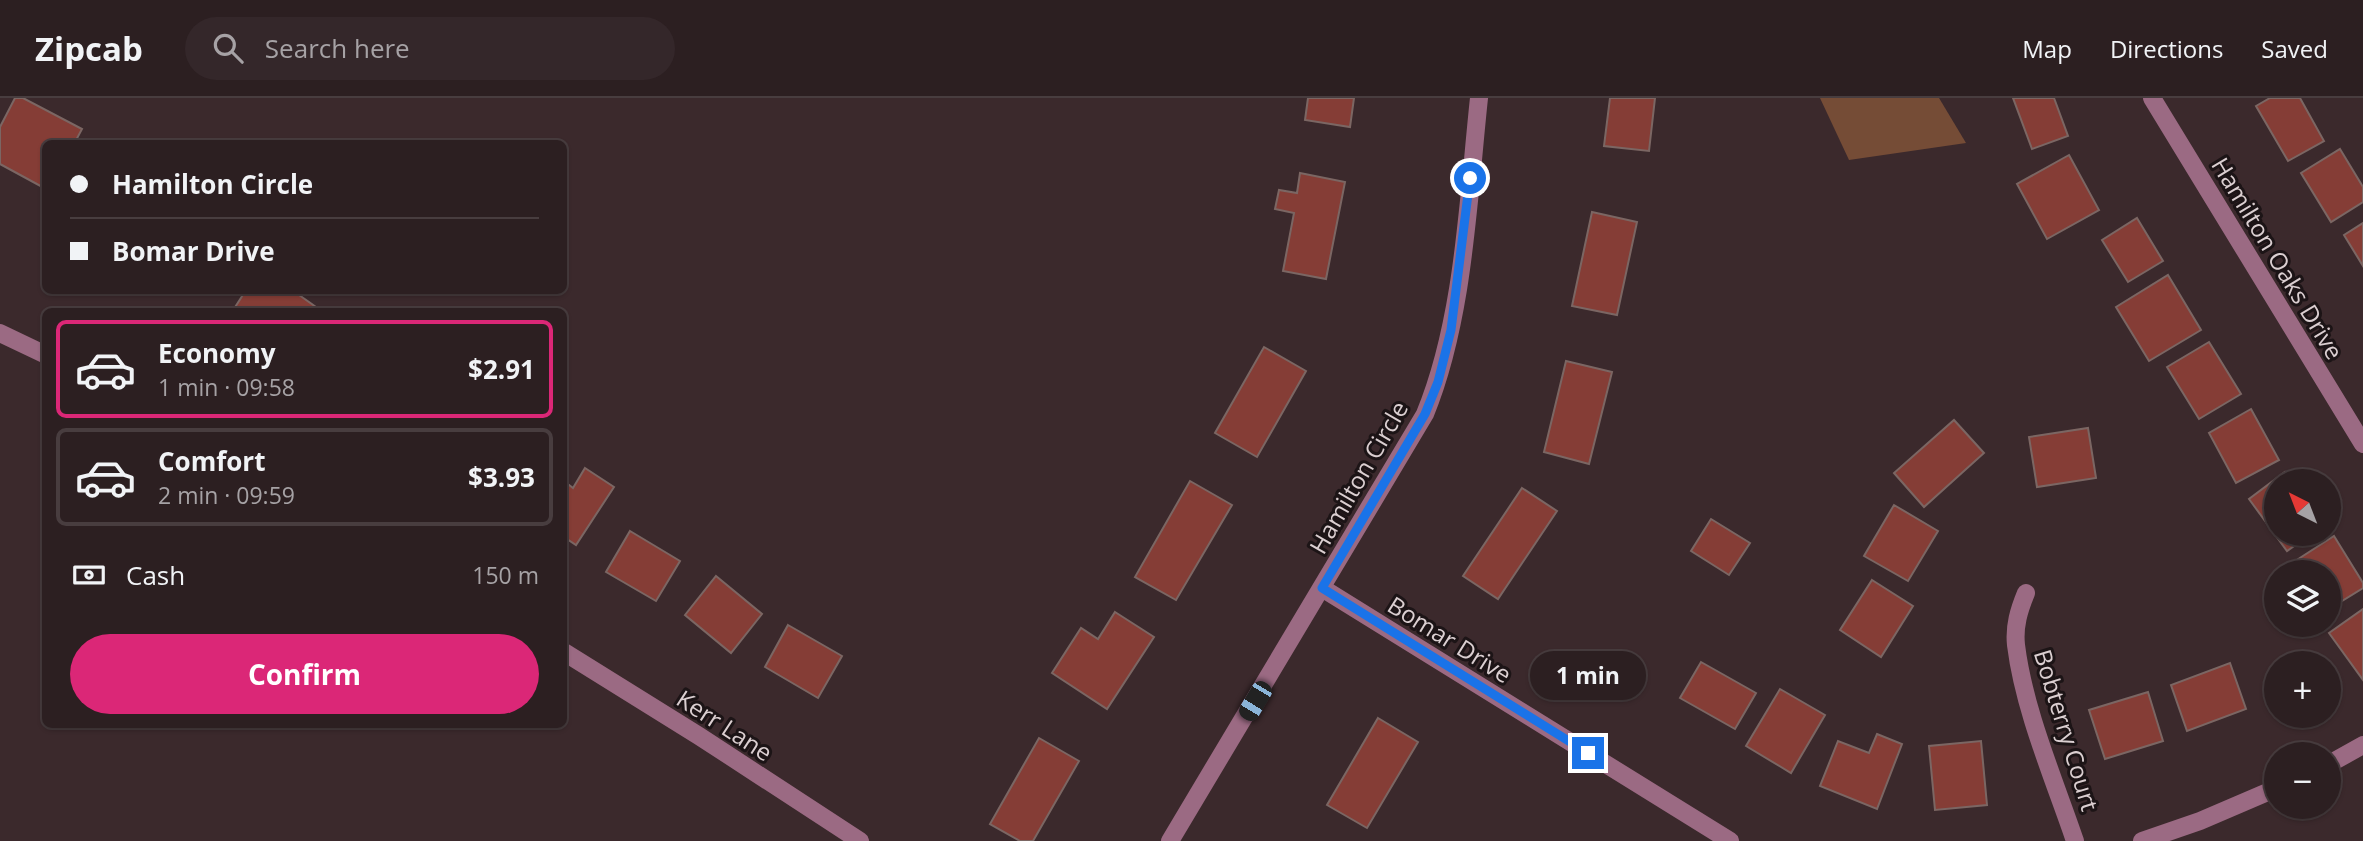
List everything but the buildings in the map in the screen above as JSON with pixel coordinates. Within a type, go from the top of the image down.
[{"type":"street","name":"Hamilton Circle","points":[[1170,841],[1425,414],[1438,382],[1451,330],[1479,98]]},
{"type":"street","name":"Hamilton Oaks Drive","points":[[2152,98],[2363,444]]},
{"type":"street","points":[[0,333],[42,353]]},
{"type":"street","name":"Bomar Drive","points":[[1322,588],[1730,841]]},
{"type":"street","name":"Bobterry Court","points":[[2026,593],[2017,615],[2015,643],[2029,704],[2075,841]]},
{"type":"street","name":"Kerr Lane","points":[[567,654],[860,841]]},
{"type":"street","points":[[2341,757],[2363,745]]},
{"type":"street","points":[[2141,841],[2200,821],[2264,794]]},
{"type":"shaded area","points":[[1820,98],[1939,98],[1966,143],[1849,160]]},
{"type":"route","points":[[1470,178],[1451,330],[1438,382],[1425,414],[1322,588],[1588,753]]}]
